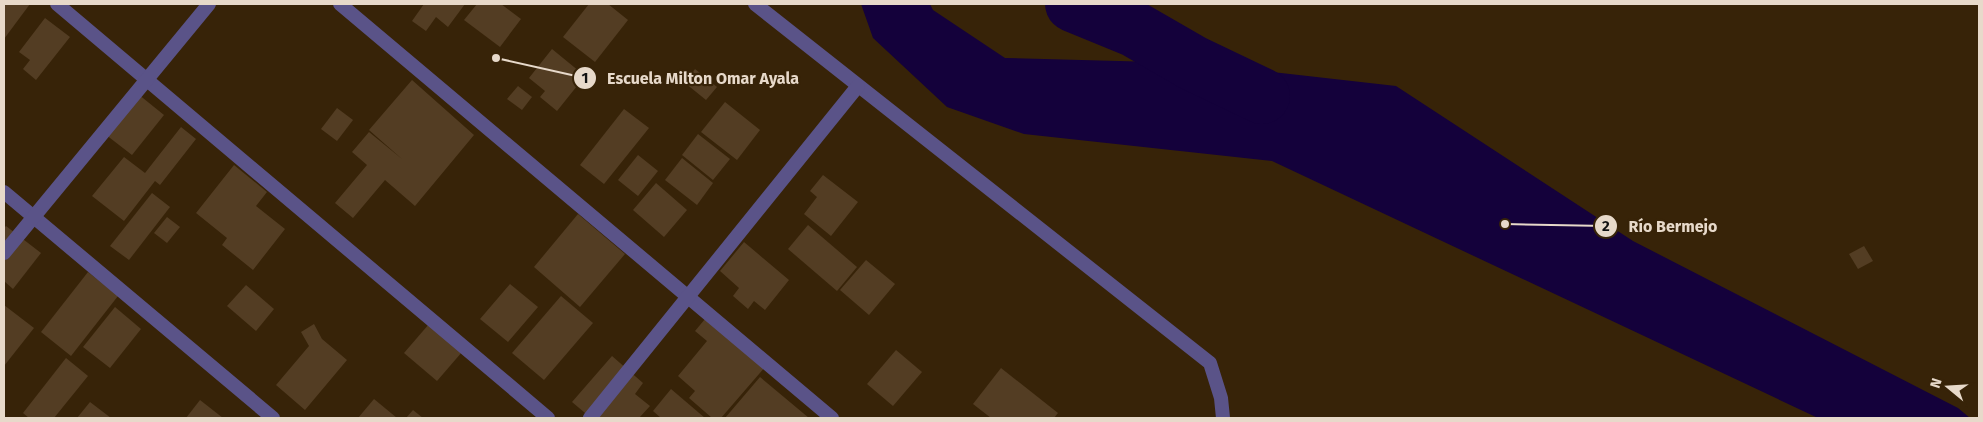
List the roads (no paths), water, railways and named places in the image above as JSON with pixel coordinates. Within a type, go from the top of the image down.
[{"type":"street","points":[[57,4],[548,418]]},
{"type":"street","points":[[4,253],[209,4]]},
{"type":"street","points":[[340,4],[832,418]]},
{"type":"street","points":[[755,4],[1210,363],[1221,398],[1223,418]]},
{"type":"street","points":[[590,418],[858,86]]},
{"type":"street","points":[[4,192],[273,418]]},
{"type":"waterway","points":[[1073,4],[1134,29],[1193,63],[1262,96]]},
{"type":"place","name":"Escuela Milton Omar Ayala","points":[[496,58]]},
{"type":"place","name":"Río Bermejo","points":[[1505,224]]}]
